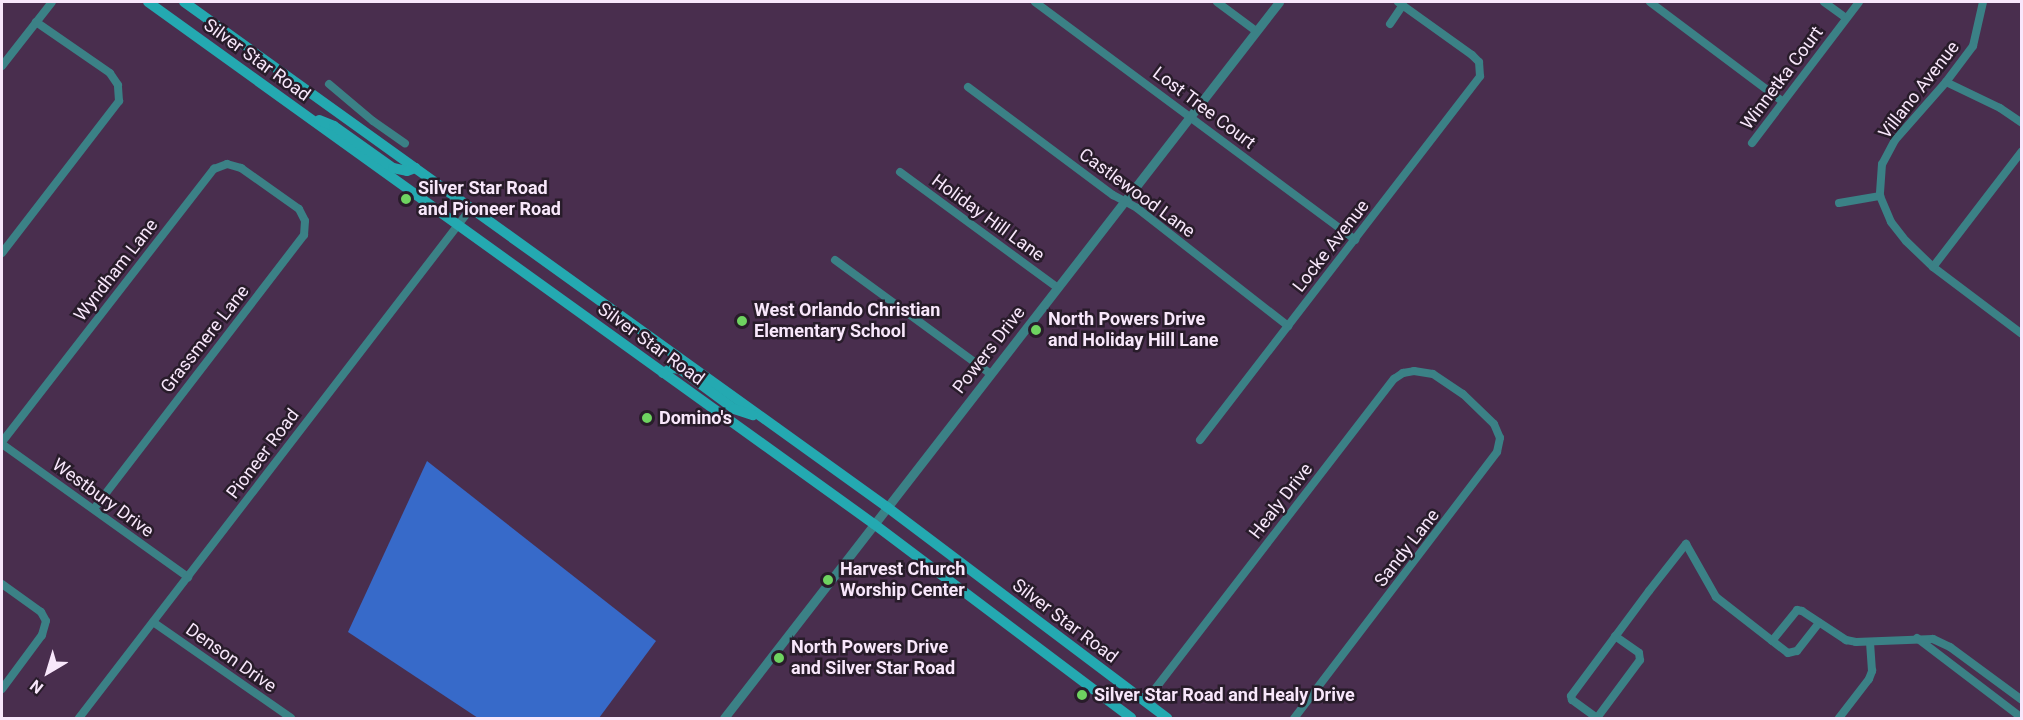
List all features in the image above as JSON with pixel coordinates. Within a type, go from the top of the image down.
[{"type":"main road","name":"Silver Star Road","points":[[148,2],[874,524],[1131,718]]},
{"type":"main road","name":"Silver Star Road","points":[[184,2],[887,507],[1167,718]]},
{"type":"main road","points":[[304,114],[334,126],[393,168],[401,171],[416,168]]},
{"type":"main road","points":[[663,373],[672,368],[680,369],[734,409],[765,419]]},
{"type":"street","points":[[2,66],[51,2]]},
{"type":"street","name":"Lost Tree Court","points":[[1035,2],[1354,240]]},
{"type":"street","points":[[1216,2],[1256,31]]},
{"type":"street","name":"Powers Drive","points":[[724,718],[1279,2]]},
{"type":"street","points":[[1650,2],[1782,101]]},
{"type":"street","points":[[1824,2],[1846,18]]},
{"type":"street","name":"Winnetka Court","points":[[1752,143],[1859,2]]},
{"type":"street","name":"Villano Avenue","points":[[1880,196],[1882,164],[1895,141],[1946,82],[1973,46],[1983,2]]},
{"type":"street","points":[[1390,24],[1401,3]]},
{"type":"street","name":"Locke Avenue","points":[[1200,440],[1473,86],[1481,68],[1472,55],[1401,3]]},
{"type":"street","points":[[2,254],[119,101],[118,84],[110,73],[36,21]]},
{"type":"street","points":[[1946,82],[2001,108],[2022,123]]},
{"type":"street","points":[[329,84],[373,121],[405,143]]},
{"type":"street","name":"Castlewood Lane","points":[[968,87],[1137,208],[1288,326]]},
{"type":"street","points":[[1933,267],[2022,151]]},
{"type":"street","name":"Wyndham Lane","points":[[2,443],[214,169],[227,164],[241,168],[272,190]]},
{"type":"street","name":"Holiday Hill Lane","points":[[900,172],[1058,288]]},
{"type":"street","name":"Grassmere Lane","points":[[94,509],[304,235],[304,221],[298,209],[272,190]]},
{"type":"street","points":[[1839,203],[1880,196],[1891,222],[1933,267],[2022,334]]},
{"type":"street","name":"Pioneer Road","points":[[79,718],[471,208]]},
{"type":"street","points":[[835,260],[991,374]]},
{"type":"street","name":"Healy Drive","points":[[1145,702],[1394,379],[1403,373],[1414,371],[1433,374],[1462,394]]},
{"type":"street","name":"Sandy Lane","points":[[1294,718],[1497,452],[1500,438],[1494,424],[1462,394]]},
{"type":"street","name":"Westbury Drive","points":[[2,443],[188,577]]},
{"type":"street","points":[[1616,636],[1639,654],[1640,660],[1597,718],[1572,700],[1571,696],[1616,636],[1686,544],[1716,597],[1788,654],[1793,653],[1819,623]]},
{"type":"street","points":[[2,584],[41,612],[46,621],[42,635],[2,689]]},
{"type":"street","points":[[1772,641],[1797,610],[1802,610],[1846,640],[1870,642],[1933,639],[1950,647],[2022,700]]},
{"type":"street","name":"Denson Drive","points":[[153,622],[291,718]]},
{"type":"street","points":[[1917,638],[2022,718]]},
{"type":"street","points":[[1839,718],[1869,679],[1872,671],[1870,642]]},
{"type":"water","points":[[427,461],[656,641],[599,718],[478,718],[348,632]]},
{"type":"place","name":"Silver Star Road and Pioneer Road","points":[[406,199]]},
{"type":"place","name":"West Orlando Christian Elementary School","points":[[742,321]]},
{"type":"place","name":"North Powers Drive and Holiday Hill Lane","points":[[1036,330]]},
{"type":"place","name":"Domino's","points":[[647,418]]},
{"type":"place","name":"Harvest Church Worship Center","points":[[828,580]]},
{"type":"place","name":"North Powers Drive and Silver Star Road","points":[[779,658]]},
{"type":"place","name":"Silver Star Road and Healy Drive","points":[[1082,695]]}]
